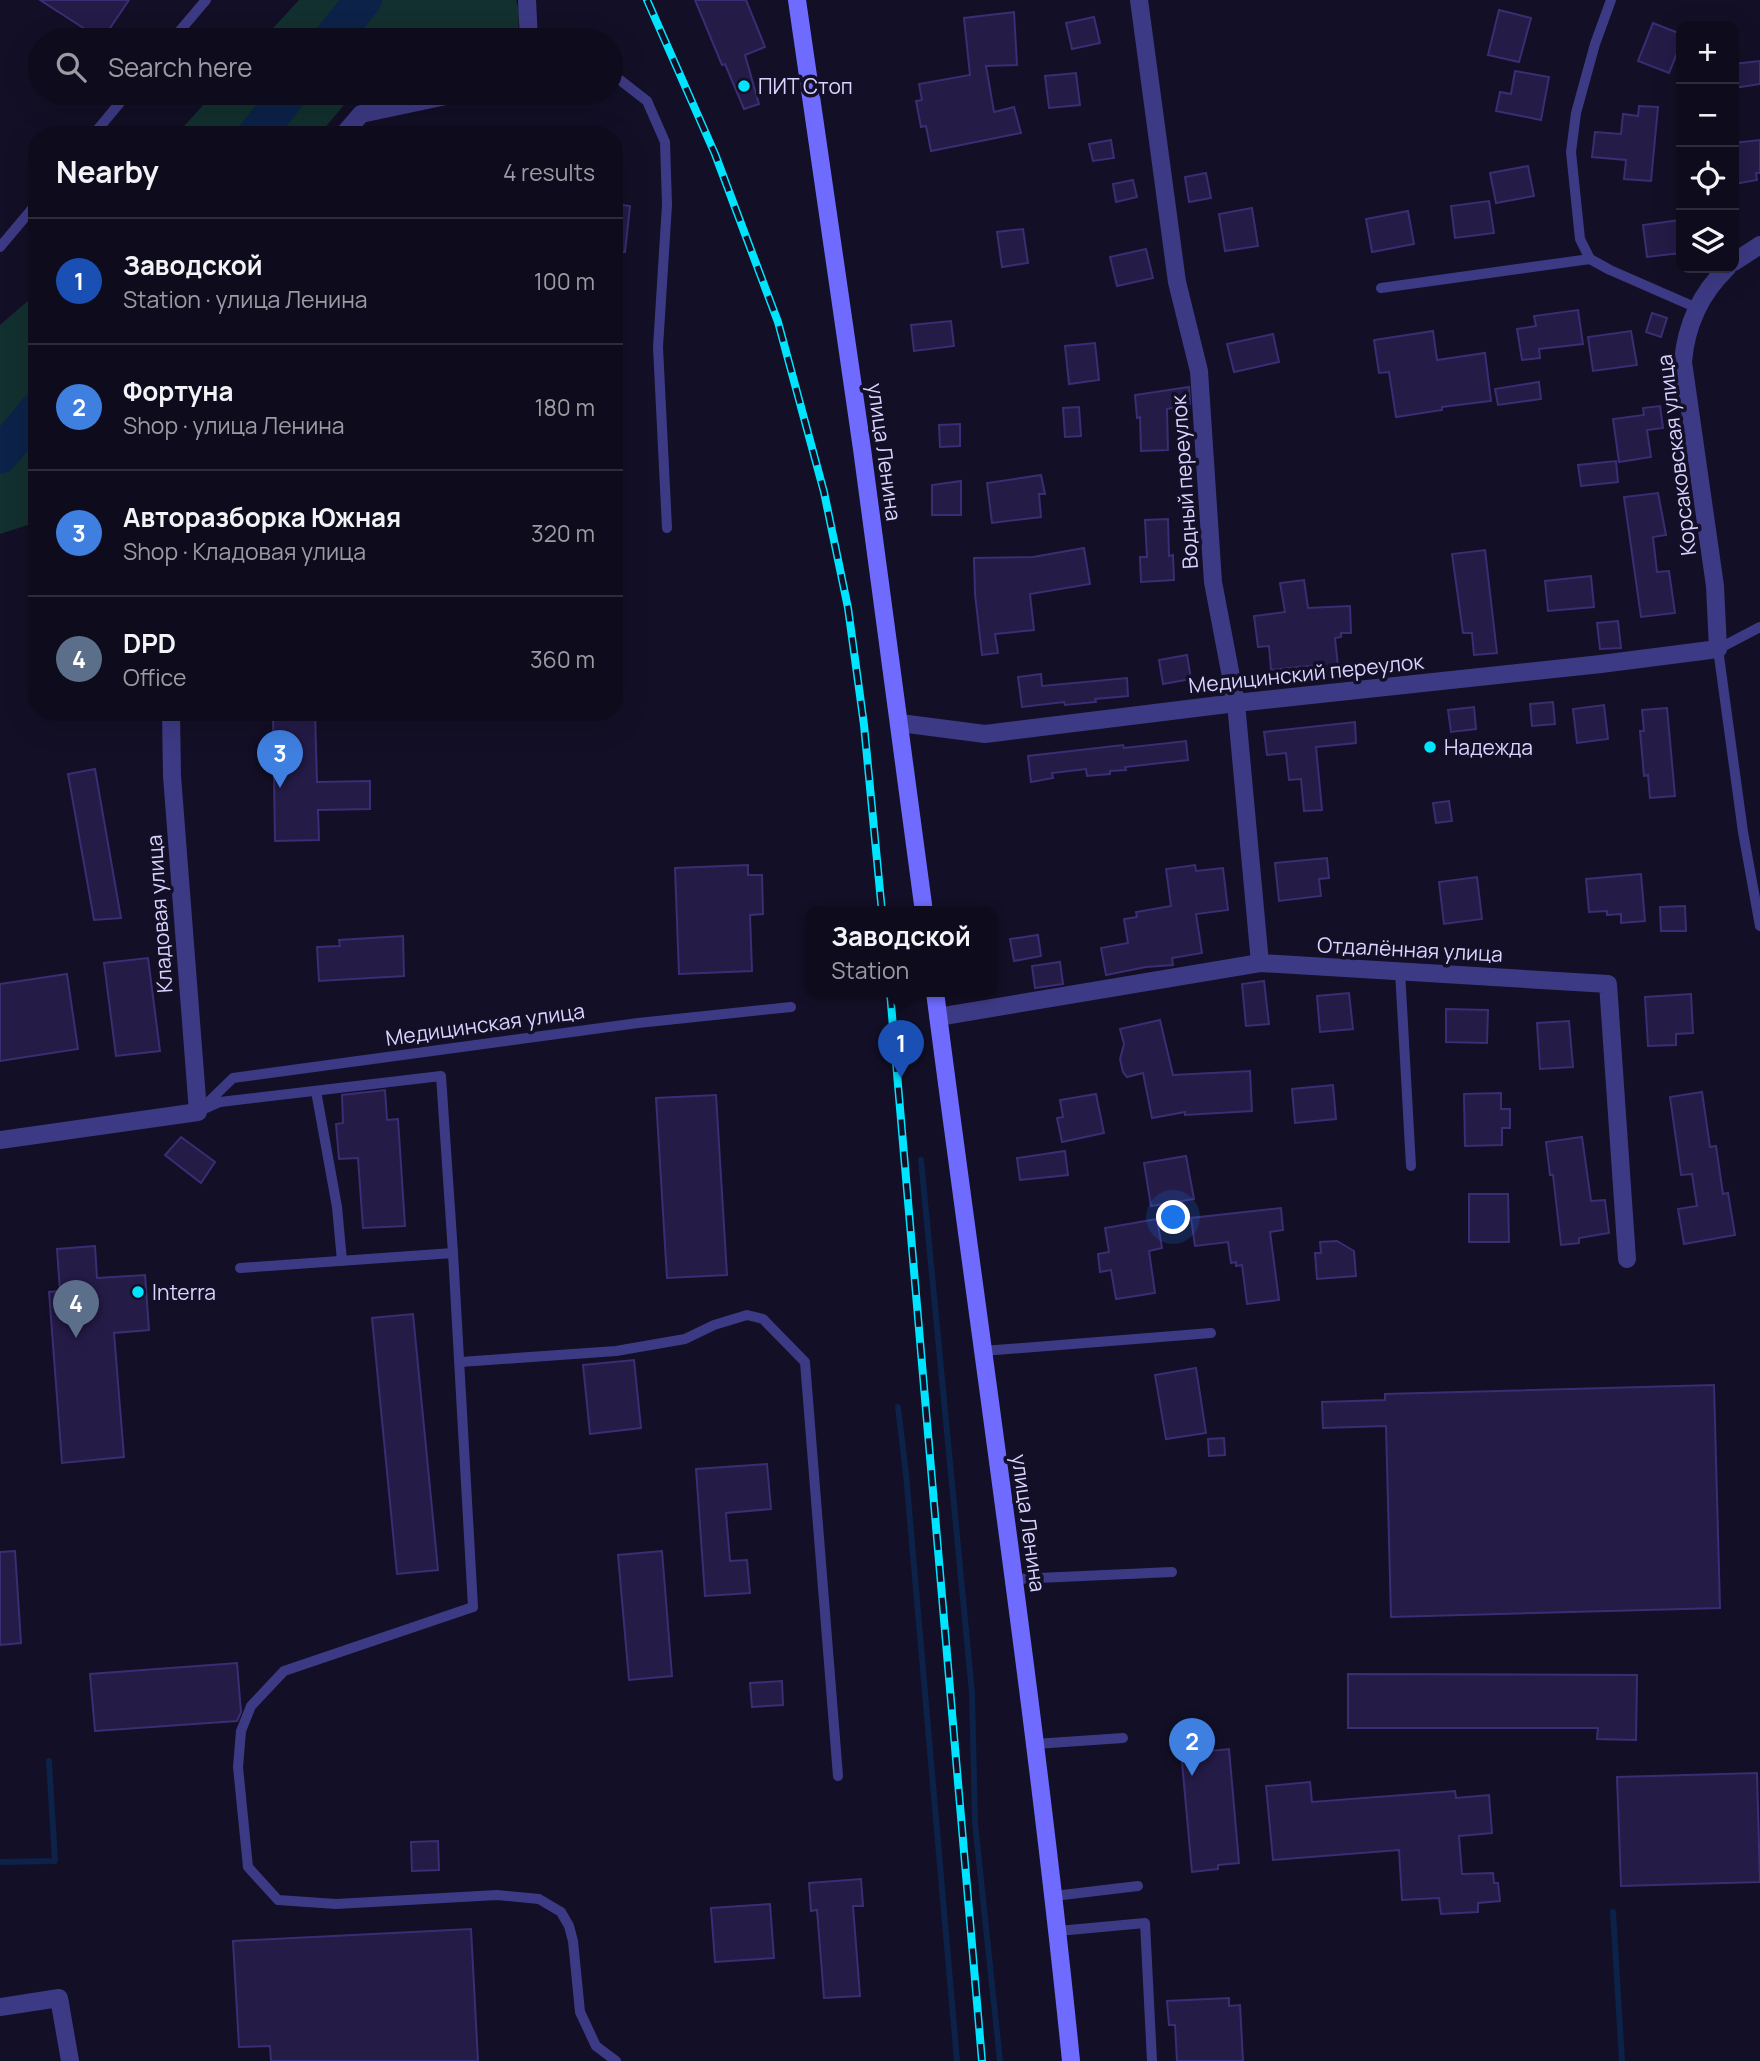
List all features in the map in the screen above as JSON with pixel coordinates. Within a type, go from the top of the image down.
[{"type":"main road","name":"улица Ленина","points":[[797,0],[900,723],[923,906]]},
{"type":"main road","name":"улица Ленина","points":[[936,997],[1035,1744],[1071,2061]]},
{"type":"street","points":[[527,0],[528,28]]},
{"type":"street","name":"Водный переулок","points":[[1139,0],[1177,282],[1199,371],[1213,582],[1236,703],[1260,963]]},
{"type":"street","points":[[351,126],[361,114],[403,105]]},
{"type":"street","points":[[1739,259],[1760,245]]},
{"type":"street","name":"Корсаковская улица","points":[[1718,649],[1715,586],[1683,362],[1685,337],[1697,308],[1723,273]]},
{"type":"street","name":"Медицинский переулок","points":[[900,723],[985,734],[1718,649]]},
{"type":"street","name":"Кладовая улица","points":[[171,721],[172,776],[198,1112]]},
{"type":"street","name":"Отдалённая улица","points":[[938,1017],[1260,963],[1608,985],[1627,1259]]},
{"type":"street","points":[[0,1140],[198,1112]]},
{"type":"street","points":[[0,2007],[58,1998],[70,2061]]},
{"type":"lane","points":[[182,28],[206,0]]},
{"type":"lane","points":[[1611,0],[1595,44],[1576,113],[1571,152],[1580,239],[1590,259],[1610,271],[1697,308]]},
{"type":"lane","points":[[623,82],[647,101],[664,142],[667,205],[658,347],[667,528]]},
{"type":"lane","points":[[100,126],[118,105]]},
{"type":"lane","points":[[0,247],[28,214]]},
{"type":"lane","points":[[1381,288],[1590,259]]},
{"type":"lane","points":[[1760,627],[1718,649],[1760,926]]},
{"type":"lane","points":[[1400,971],[1411,1166]]},
{"type":"lane","name":"Медицинская улица","points":[[198,1112],[233,1078],[638,1023],[790,1007]]},
{"type":"lane","points":[[198,1112],[220,1102],[441,1076],[473,1607],[284,1671],[250,1706],[241,1731],[238,1767],[248,1867],[278,1900],[337,1904],[497,1895],[539,1899],[561,1912],[569,1926],[580,2012],[596,2046],[616,2061]]},
{"type":"lane","points":[[316,1091],[337,1207],[342,1261]]},
{"type":"lane","points":[[240,1268],[453,1253]]},
{"type":"lane","points":[[460,1362],[616,1351],[685,1339],[714,1325],[747,1315],[763,1319],[805,1362],[838,1776]]},
{"type":"lane","points":[[983,1351],[1211,1333]]},
{"type":"lane","points":[[1014,1579],[1172,1572]]},
{"type":"lane","points":[[1035,1744],[1123,1738]]},
{"type":"lane","points":[[1054,1896],[1138,1886]]},
{"type":"lane","points":[[1058,1931],[1145,1923],[1152,2061]]},
{"type":"green space","points":[[299,0],[516,0],[519,10],[518,28],[273,28]]},
{"type":"green space","points":[[203,105],[344,105],[326,126],[184,126]]},
{"type":"green space","points":[[28,301],[28,525],[0,534],[0,325]]},
{"type":"building","points":[[40,0],[129,0],[110,28],[83,28]]},
{"type":"building","points":[[695,0],[746,0],[765,47],[745,55],[759,104],[744,109]]},
{"type":"building","points":[[1499,10],[1531,18],[1519,62],[1488,55]]},
{"type":"building","points":[[1014,12],[1017,65],[986,66],[994,112],[1014,107],[1021,133],[931,151],[926,126],[921,127],[916,101],[922,100],[919,84],[970,75],[964,18]]},
{"type":"building","points":[[1094,17],[1100,43],[1072,49],[1066,23]]},
{"type":"building","points":[[1653,23],[1676,32],[1676,56],[1669,73],[1638,61]]},
{"type":"building","points":[[1760,61],[1760,84],[1739,87],[1739,63]]},
{"type":"building","points":[[1515,71],[1549,77],[1541,120],[1496,111],[1500,92],[1511,94]]},
{"type":"building","points":[[1076,73],[1080,105],[1049,108],[1045,76]]},
{"type":"building","points":[[1639,106],[1658,107],[1651,181],[1624,179],[1626,160],[1592,157],[1595,132],[1621,134],[1623,114],[1638,116]]},
{"type":"building","points":[[1111,140],[1114,158],[1093,161],[1089,144]]},
{"type":"building","points":[[1760,140],[1760,173],[1756,173],[1757,180],[1739,183],[1739,142]]},
{"type":"building","points":[[1528,166],[1534,196],[1496,203],[1490,173]]},
{"type":"building","points":[[1206,173],[1211,198],[1189,202],[1185,177]]},
{"type":"building","points":[[1133,180],[1137,197],[1116,202],[1113,184]]},
{"type":"building","points":[[1489,201],[1494,233],[1455,238],[1451,206]]},
{"type":"building","points":[[623,205],[630,206],[623,252]]},
{"type":"building","points":[[1252,208],[1258,246],[1225,251],[1219,214]]},
{"type":"building","points":[[1408,211],[1414,244],[1372,252],[1366,219]]},
{"type":"building","points":[[1676,221],[1676,254],[1647,257],[1643,225]]},
{"type":"building","points":[[1023,229],[1028,263],[1002,267],[997,232]]},
{"type":"building","points":[[1146,249],[1153,278],[1117,286],[1110,257]]},
{"type":"building","points":[[1578,310],[1583,344],[1539,349],[1540,358],[1522,360],[1517,329],[1536,326],[1534,316]]},
{"type":"building","points":[[1652,313],[1667,318],[1661,337],[1646,332]]},
{"type":"building","points":[[951,321],[954,346],[914,351],[911,325]]},
{"type":"building","points":[[1433,331],[1437,360],[1485,353],[1491,401],[1442,407],[1442,410],[1396,417],[1389,372],[1379,373],[1374,340]]},
{"type":"building","points":[[1631,331],[1637,365],[1593,371],[1588,337]]},
{"type":"building","points":[[1273,334],[1279,362],[1234,372],[1227,344]]},
{"type":"building","points":[[1095,343],[1099,380],[1069,384],[1065,346]]},
{"type":"building","points":[[1539,382],[1541,399],[1498,405],[1495,389]]},
{"type":"building","points":[[1189,387],[1190,404],[1167,409],[1168,450],[1141,451],[1140,417],[1137,418],[1135,395]]},
{"type":"building","points":[[1660,406],[1663,428],[1647,430],[1651,457],[1619,462],[1613,419],[1644,415],[1643,408]]},
{"type":"building","points":[[1079,407],[1081,436],[1065,437],[1063,408]]},
{"type":"building","points":[[960,424],[960,446],[940,447],[939,425]]},
{"type":"building","points":[[1616,461],[1618,482],[1581,486],[1578,465]]},
{"type":"building","points":[[1041,475],[1045,494],[1039,494],[1041,517],[992,523],[987,483]]},
{"type":"building","points":[[961,481],[961,515],[932,515],[932,485]]},
{"type":"building","points":[[1658,493],[1666,535],[1653,537],[1657,572],[1669,571],[1675,613],[1641,617],[1624,497]]},
{"type":"building","points":[[1168,519],[1169,556],[1173,555],[1174,580],[1141,582],[1140,557],[1147,557],[1145,520]]},
{"type":"building","points":[[1084,548],[1090,584],[1030,594],[1034,630],[995,634],[998,653],[982,655],[974,558],[1033,557]]},
{"type":"building","points":[[1485,550],[1497,653],[1474,655],[1472,633],[1463,633],[1452,554]]},
{"type":"building","points":[[1591,576],[1594,607],[1548,611],[1545,581]]},
{"type":"building","points":[[1304,580],[1308,608],[1350,606],[1351,633],[1341,633],[1341,637],[1335,638],[1339,675],[1318,677],[1317,665],[1271,670],[1269,646],[1258,647],[1254,616],[1285,612],[1280,583]]},
{"type":"building","points":[[1618,621],[1621,648],[1600,649],[1597,623]]},
{"type":"building","points":[[1187,655],[1191,679],[1163,684],[1159,660]]},
{"type":"building","points":[[1041,674],[1042,686],[1127,678],[1128,696],[1095,699],[1096,702],[1065,705],[1064,702],[1022,707],[1018,677]]},
{"type":"building","points":[[1553,702],[1555,724],[1532,726],[1530,704]]},
{"type":"building","points":[[1604,705],[1608,739],[1577,743],[1573,709]]},
{"type":"building","points":[[1474,707],[1476,729],[1451,732],[1448,710]]},
{"type":"building","points":[[1667,708],[1675,796],[1650,798],[1648,775],[1644,776],[1640,731],[1644,731],[1642,710]]},
{"type":"building","points":[[273,721],[315,721],[317,782],[370,781],[370,809],[318,810],[319,840],[275,841]]},
{"type":"building","points":[[1355,722],[1356,743],[1316,747],[1322,810],[1304,811],[1301,779],[1289,780],[1286,753],[1267,755],[1264,732]]},
{"type":"building","points":[[1186,741],[1188,760],[1125,767],[1126,770],[1110,771],[1110,774],[1087,776],[1086,769],[1052,773],[1053,778],[1031,782],[1028,756]]},
{"type":"building","points":[[95,769],[121,918],[94,920],[68,774]]},
{"type":"building","points":[[1449,801],[1452,821],[1436,823],[1433,803]]},
{"type":"building","points":[[1327,858],[1329,878],[1319,879],[1321,896],[1279,901],[1275,863]]},
{"type":"building","points":[[748,865],[748,875],[762,875],[763,914],[750,915],[752,971],[679,974],[675,868]]},
{"type":"building","points":[[1195,865],[1196,871],[1223,868],[1228,910],[1196,914],[1202,953],[1172,958],[1173,965],[1106,975],[1101,948],[1128,943],[1124,919],[1137,917],[1136,912],[1171,906],[1166,869]]},
{"type":"building","points":[[1641,874],[1645,921],[1621,923],[1621,914],[1607,915],[1607,911],[1589,912],[1586,879]]},
{"type":"building","points":[[1477,877],[1482,919],[1444,924],[1439,882]]},
{"type":"building","points":[[1685,906],[1686,931],[1661,931],[1660,907]]},
{"type":"building","points":[[1038,935],[1041,956],[1014,961],[1010,939]]},
{"type":"building","points":[[403,936],[404,976],[319,981],[317,947],[340,946],[339,940]]},
{"type":"building","points":[[148,958],[160,1051],[116,1056],[104,963]]},
{"type":"building","points":[[1060,962],[1063,984],[1035,988],[1032,966]]},
{"type":"building","points":[[67,974],[78,1049],[0,1061],[0,984]]},
{"type":"building","points":[[1264,981],[1269,1024],[1246,1026],[1242,984]]},
{"type":"building","points":[[1349,993],[1353,1029],[1320,1032],[1317,996]]},
{"type":"building","points":[[1691,994],[1693,1033],[1676,1034],[1676,1045],[1648,1046],[1645,997]]},
{"type":"building","points":[[1446,1009],[1488,1010],[1487,1043],[1446,1042]]},
{"type":"building","points":[[1160,1020],[1173,1075],[1250,1071],[1252,1111],[1185,1115],[1185,1112],[1152,1118],[1143,1073],[1127,1077],[1123,1072],[1120,1059],[1124,1044],[1120,1029]]},
{"type":"building","points":[[1569,1021],[1573,1067],[1540,1069],[1537,1023]]},
{"type":"building","points":[[1333,1085],[1336,1119],[1295,1123],[1292,1089]]},
{"type":"building","points":[[385,1090],[387,1120],[398,1119],[405,1226],[363,1228],[358,1158],[339,1159],[336,1124],[343,1123],[342,1095]]},
{"type":"building","points":[[1702,1092],[1710,1147],[1716,1146],[1723,1194],[1728,1193],[1735,1235],[1684,1244],[1678,1209],[1697,1206],[1692,1174],[1681,1175],[1670,1097]]},
{"type":"building","points":[[1501,1093],[1501,1109],[1510,1109],[1510,1128],[1502,1128],[1502,1145],[1465,1146],[1464,1094]]},
{"type":"building","points":[[1096,1094],[1104,1133],[1062,1142],[1057,1118],[1063,1117],[1060,1100]]},
{"type":"building","points":[[716,1095],[727,1275],[667,1278],[656,1098]]},
{"type":"building","points":[[181,1137],[215,1162],[201,1183],[165,1155]]},
{"type":"building","points":[[1582,1137],[1591,1201],[1605,1200],[1609,1233],[1579,1238],[1579,1243],[1561,1245],[1553,1175],[1550,1175],[1546,1142]]},
{"type":"building","points":[[1065,1151],[1068,1175],[1020,1180],[1017,1158]]},
{"type":"building","points":[[1186,1156],[1194,1199],[1151,1206],[1144,1163]]},
{"type":"building","points":[[1469,1194],[1508,1194],[1509,1242],[1469,1242]]},
{"type":"building","points":[[1281,1208],[1283,1230],[1270,1232],[1279,1300],[1247,1304],[1242,1265],[1231,1263],[1228,1242],[1195,1246],[1191,1218]]},
{"type":"building","points":[[1157,1219],[1162,1248],[1149,1251],[1155,1293],[1116,1299],[1111,1270],[1100,1272],[1098,1254],[1109,1252],[1105,1228]]},
{"type":"building","points":[[1337,1241],[1354,1251],[1356,1276],[1317,1279],[1315,1253],[1321,1253],[1320,1242]]},
{"type":"building","points":[[95,1246],[97,1278],[145,1275],[149,1330],[114,1333],[124,1457],[62,1463],[49,1292],[60,1291],[57,1249]]},
{"type":"building","points":[[413,1314],[438,1570],[397,1574],[372,1318]]},
{"type":"building","points":[[634,1360],[641,1428],[590,1434],[583,1365]]},
{"type":"building","points":[[1196,1368],[1206,1433],[1166,1439],[1155,1375]]},
{"type":"building","points":[[1714,1385],[1720,1608],[1391,1617],[1386,1426],[1323,1428],[1322,1402],[1385,1400],[1385,1394]]},
{"type":"building","points":[[1224,1438],[1225,1455],[1209,1456],[1208,1439]]},
{"type":"building","points":[[767,1464],[771,1509],[726,1513],[730,1561],[747,1560],[750,1593],[705,1596],[696,1469]]},
{"type":"building","points":[[15,1551],[21,1643],[0,1645],[0,1552]]},
{"type":"building","points":[[662,1551],[672,1676],[629,1680],[618,1555]]},
{"type":"building","points":[[237,1663],[241,1712],[237,1721],[95,1731],[90,1674]]},
{"type":"building","points":[[1348,1674],[1637,1675],[1636,1740],[1597,1739],[1598,1728],[1348,1728]]},
{"type":"building","points":[[782,1681],[783,1705],[752,1707],[750,1683]]},
{"type":"building","points":[[1201,1748],[1201,1752],[1229,1749],[1239,1863],[1192,1872],[1181,1751]]},
{"type":"building","points":[[1757,1773],[1760,1882],[1621,1886],[1617,1777]]},
{"type":"building","points":[[1310,1782],[1312,1802],[1455,1791],[1456,1798],[1489,1795],[1492,1833],[1459,1836],[1462,1874],[1493,1873],[1494,1883],[1498,1883],[1500,1901],[1478,1903],[1478,1912],[1441,1914],[1439,1898],[1402,1900],[1399,1850],[1273,1860],[1266,1786]]},
{"type":"building","points":[[438,1841],[439,1870],[412,1871],[411,1842]]},
{"type":"building","points":[[861,1879],[863,1906],[853,1906],[860,1996],[824,1998],[817,1910],[811,1911],[809,1883]]},
{"type":"building","points":[[770,1904],[774,1958],[715,1962],[711,1908]]},
{"type":"building","points":[[471,1929],[478,2061],[271,2061],[270,2046],[239,2047],[233,1941]]},
{"type":"building","points":[[1229,1998],[1229,2006],[1240,2005],[1243,2061],[1177,2061],[1175,2025],[1169,2025],[1167,2001]]},
{"type":"waterway","points":[[341,28],[363,0]]},
{"type":"waterway","points":[[263,126],[280,105]]},
{"type":"waterway","points":[[0,455],[28,422]]},
{"type":"waterway","points":[[921,1160],[972,1693],[975,1823],[1000,2061]]},
{"type":"waterway","points":[[898,1407],[957,2061]]},
{"type":"waterway","points":[[0,1862],[55,1861],[49,1761]]},
{"type":"waterway","points":[[1613,1912],[1622,2061]]},
{"type":"railway","points":[[647,0],[715,154],[778,322],[824,492],[848,608],[864,725],[881,906]]},
{"type":"railway","points":[[890,997],[982,2061]]},
{"type":"place","name":"ПИТ Стоп","points":[[744,86]]},
{"type":"place","name":"Надежда","points":[[1430,747]]},
{"type":"place","name":"Авторазборка Южная","points":[[280,788]]},
{"type":"place","name":"Заводской","points":[[901,1078]]},
{"type":"place","name":"Interra","points":[[138,1292]]},
{"type":"place","name":"DPD","points":[[76,1338]]},
{"type":"place","name":"Фортуна","points":[[1192,1776]]}]
